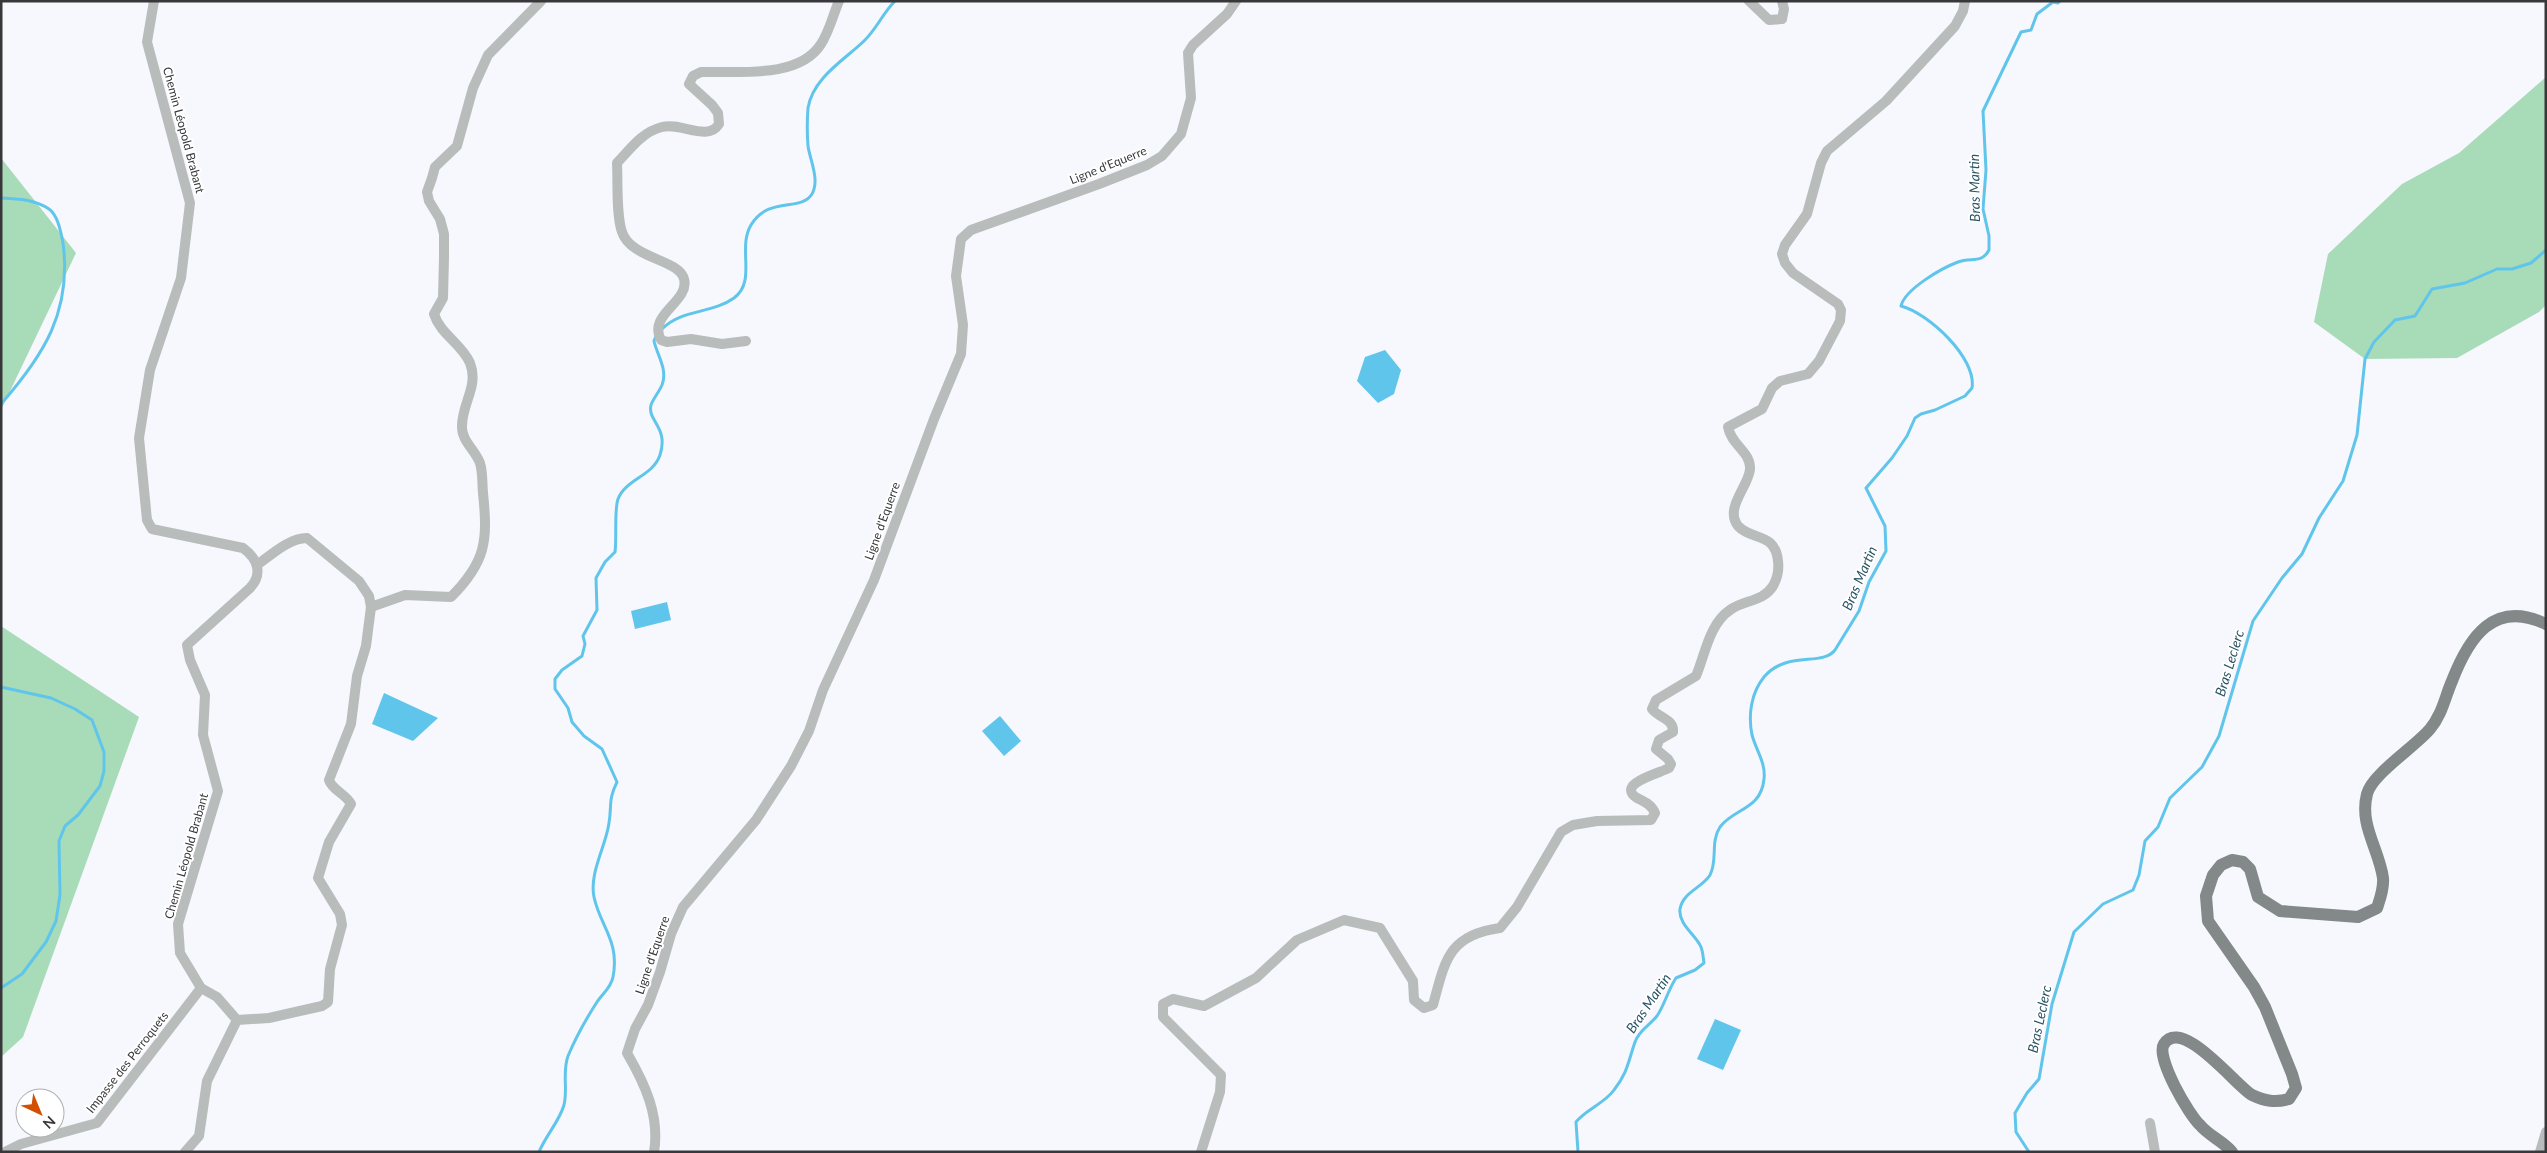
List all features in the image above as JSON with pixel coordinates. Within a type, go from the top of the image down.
[{"type":"main road","points":[[2232,1152],[2198,1124],[2188,1110],[2161,1054],[2164,1044],[2171,1038],[2180,1037],[2212,1058],[2250,1094],[2263,1100],[2275,1102],[2289,1100],[2296,1088],[2265,1007],[2254,987],[2208,921],[2206,896],[2213,875],[2221,865],[2232,860],[2243,862],[2250,869],[2258,897],[2280,911],[2358,917],[2377,908],[2382,894],[2383,878],[2366,820],[2365,804],[2368,790],[2378,777],[2430,730],[2440,714],[2464,653],[2478,633],[2492,621],[2509,615],[2532,617],[2546,624]]},
{"type":"street","name":"Chemin Léopold Brabant","points":[[154,1],[147,42],[190,203],[182,278],[150,370],[139,438],[147,520],[152,530],[243,548],[252,555],[257,565],[257,576],[250,588],[187,645],[190,660],[205,695],[203,735],[218,791],[178,924],[180,953],[200,988],[217,997],[237,1020]]},
{"type":"street","points":[[371,607],[405,595],[451,597],[473,574],[480,558],[486,522],[482,469],[462,434],[462,426],[473,386],[473,373],[466,356],[441,327],[434,314],[442,298],[444,234],[440,219],[429,201],[427,192],[436,167],[457,146],[472,88],[488,54],[541,1]]},
{"type":"street","points":[[746,341],[722,344],[691,339],[667,342],[661,340],[658,330],[661,319],[682,292],[685,282],[683,276],[665,262],[641,253],[628,243],[622,232],[617,163],[642,136],[662,127],[676,125],[709,133],[715,131],[719,124],[718,114],[689,84],[693,76],[701,72],[780,69],[799,65],[821,45],[839,1]]},
{"type":"street","name":"Ligne d'Equerre","points":[[654,1152],[654,1112],[644,1082],[627,1053],[635,1029],[648,1005],[671,934],[683,907],[756,820],[791,766],[809,731],[823,690],[874,580],[934,419],[961,354],[963,325],[956,276],[961,239],[971,230],[1099,184],[1147,165],[1162,156],[1181,134],[1191,98],[1188,53],[1193,45],[1227,14],[1236,1]]},
{"type":"street","points":[[1749,1],[1769,20],[1782,19],[1784,9],[1782,1]]},
{"type":"street","points":[[1201,1152],[1220,1092],[1221,1075],[1163,1017],[1163,1004],[1173,999],[1204,1006],[1256,978],[1296,940],[1344,920],[1380,928],[1413,981],[1414,1000],[1424,1008],[1433,1005],[1445,960],[1456,946],[1481,931],[1500,928],[1517,907],[1561,832],[1574,825],[1597,821],[1651,820],[1655,813],[1653,808],[1634,796],[1631,791],[1632,786],[1637,781],[1669,768],[1668,759],[1656,749],[1659,740],[1673,732],[1674,727],[1671,722],[1656,714],[1652,709],[1653,705],[1656,700],[1696,676],[1704,649],[1721,619],[1729,610],[1760,598],[1769,591],[1774,585],[1779,569],[1778,555],[1771,542],[1739,527],[1735,520],[1734,509],[1738,496],[1746,484],[1750,470],[1750,459],[1730,437],[1728,427],[1762,409],[1772,388],[1780,381],[1808,374],[1819,361],[1840,321],[1841,310],[1838,304],[1804,282],[1785,263],[1782,254],[1785,245],[1807,214],[1821,163],[1828,151],[1886,101],[1955,26],[1963,11],[1964,1]]},
{"type":"street","points":[[185,1152],[199,1136],[208,1082],[237,1020],[269,1018],[322,1006],[328,1002],[330,969],[342,925],[340,914],[318,878],[329,842],[351,804],[346,797],[330,785],[329,780],[351,724],[357,676],[366,646],[371,607],[369,596],[359,581],[307,538],[300,538],[286,545],[257,565]]},
{"type":"street","name":"Impasse des Perroquets","points":[[5,1152],[21,1144],[98,1123],[200,988]]},
{"type":"street","points":[[2150,1123],[2155,1152]]},
{"type":"street","points":[[2540,1152],[2546,1132]]},
{"type":"green space","points":[[2546,77],[2546,305],[2539,312],[2457,358],[2365,359],[2314,322],[2328,254],[2402,184],[2459,153]]},
{"type":"green space","points":[[1,158],[76,253],[1,410]]},
{"type":"green space","points":[[1,626],[139,717],[23,1037],[1,1057]]},
{"type":"water","points":[[1385,350],[1401,370],[1394,394],[1378,403],[1357,381],[1365,357]]},
{"type":"water","points":[[667,602],[671,620],[635,629],[631,611]]},
{"type":"water","points":[[384,693],[438,718],[413,741],[372,724]]},
{"type":"water","points":[[1000,716],[1021,741],[1004,756],[982,731]]},
{"type":"water","points":[[1715,1019],[1741,1030],[1723,1070],[1697,1059]]},
{"type":"waterway","points":[[662,329],[678,318],[716,307],[734,298],[741,291],[744,283],[747,234],[751,225],[766,210],[800,202],[812,194],[815,176],[808,146],[807,127],[808,108],[811,97],[823,78],[865,40],[895,1]]},
{"type":"waterway","name":"Bras Martin","points":[[1578,1152],[1576,1122],[1610,1095],[1619,1084],[1637,1038],[1657,1016],[1676,978],[1695,970],[1704,963],[1701,947],[1681,919],[1680,909],[1685,898],[1710,875],[1714,863],[1715,839],[1720,827],[1732,816],[1752,803],[1762,789],[1764,767],[1752,735],[1750,720],[1753,697],[1756,690],[1764,677],[1773,669],[1793,661],[1822,658],[1835,650],[1859,611],[1869,582],[1886,551],[1885,526],[1866,488],[1892,458],[1907,436],[1915,418],[1965,396],[1972,388],[1967,364],[1948,338],[1924,318],[1912,310],[1901,306],[1909,293],[1934,274],[1958,262],[1980,259],[1989,250],[1989,236],[1983,209],[1986,170],[1983,111],[2021,32],[2031,30],[2037,14],[2053,2],[2058,3],[2060,1]]},
{"type":"waterway","points":[[1,198],[32,201],[52,212],[57,220],[61,234],[65,267],[59,311],[52,331],[30,368],[1,404]]},
{"type":"waterway","name":"Bras Leclerc","points":[[2029,1152],[2016,1132],[2015,1113],[2027,1093],[2039,1079],[2052,1004],[2074,932],[2103,904],[2133,890],[2139,875],[2145,841],[2158,827],[2170,798],[2202,767],[2219,736],[2253,621],[2282,578],[2302,554],[2319,518],[2343,481],[2357,435],[2365,359],[2374,342],[2395,320],[2415,316],[2432,289],[2465,283],[2497,269],[2512,269],[2531,263],[2546,250]]},
{"type":"waterway","points":[[539,1152],[564,1105],[565,1068],[568,1056],[589,1015],[610,984],[613,977],[614,964],[612,944],[597,907],[593,888],[596,869],[607,832],[611,798],[617,782],[602,749],[584,736],[572,722],[568,708],[555,689],[555,679],[562,670],[582,656],[585,644],[583,636],[597,610],[596,578],[605,562],[615,552],[618,499],[627,487],[652,468],[660,455],[662,438],[651,411],[651,405],[664,379],[663,368],[654,341],[656,336]]},
{"type":"waterway","points":[[1,687],[51,698],[75,709],[92,720],[104,752],[104,771],[100,786],[78,815],[65,826],[59,841],[60,895],[56,921],[46,942],[22,974],[1,988]]}]
